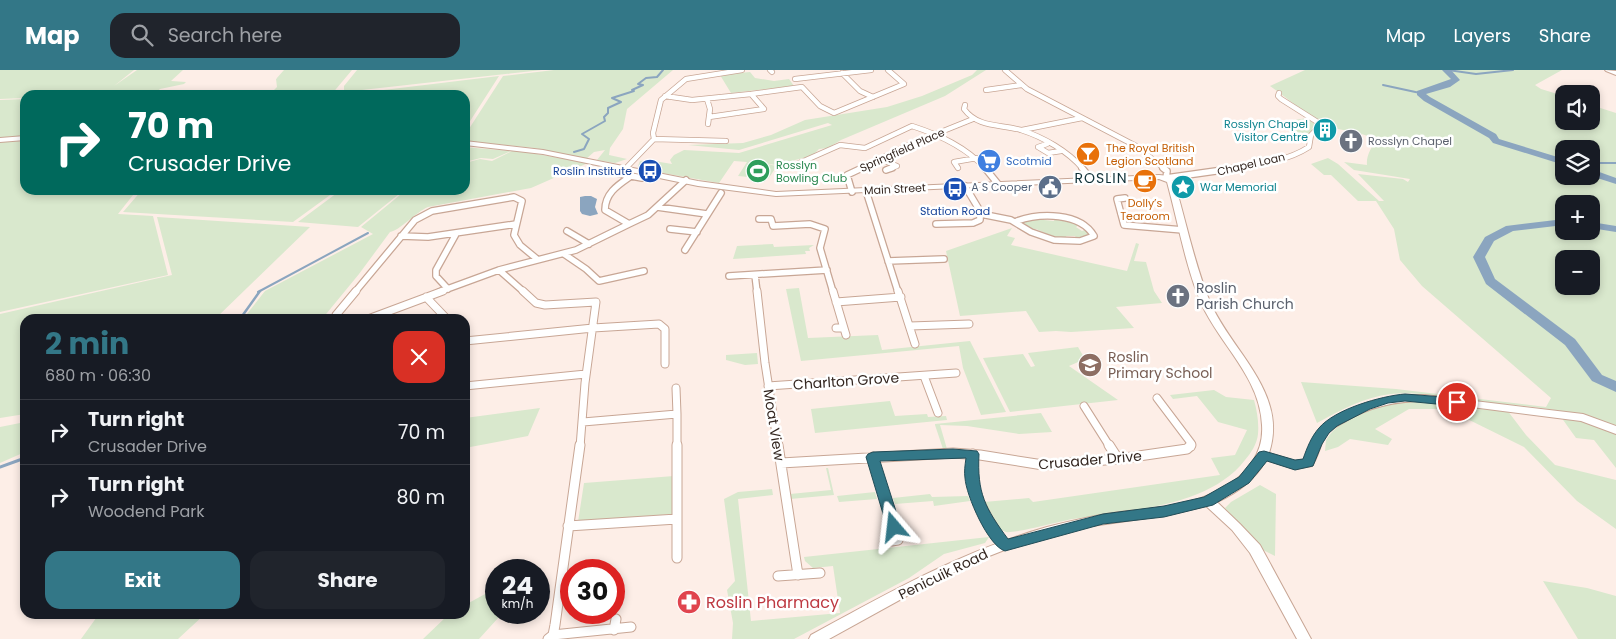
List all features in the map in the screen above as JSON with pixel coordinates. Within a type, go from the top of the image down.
[{"type":"main road","points":[[1608,70],[1616,73]]},
{"type":"main road","points":[[0,140],[20,138]]},
{"type":"main road","name":"Main Street","points":[[470,143],[513,147],[686,180],[776,194],[1166,178]]},
{"type":"main road","name":"Penicuik Road","points":[[816,639],[937,575],[1005,545],[1103,519],[1164,511],[1208,501],[1244,480],[1264,455],[1268,440],[1268,425],[1262,398],[1244,361],[1215,322],[1203,294],[1170,181],[1166,178]]},
{"type":"main road","points":[[1264,455],[1284,462],[1302,465],[1311,459],[1315,443],[1324,430],[1332,423],[1366,406],[1387,400],[1405,398],[1574,417],[1598,422],[1616,430]]},
{"type":"main road","points":[[1208,501],[1236,527],[1255,549],[1304,639]]},
{"type":"street","points":[[871,70],[795,79],[820,106],[834,113],[904,84],[888,70]]},
{"type":"street","points":[[1005,70],[1021,85],[1136,146],[1167,171],[1166,178]]},
{"type":"street","points":[[654,139],[653,133],[660,100],[665,96],[689,78],[740,71]]},
{"type":"street","points":[[842,74],[860,91],[873,97]]},
{"type":"street","points":[[988,88],[1021,85]]},
{"type":"street","points":[[665,96],[692,100],[802,87]]},
{"type":"street","name":"Chapel Loan","points":[[1166,178],[1215,172],[1292,155],[1308,148],[1311,135],[1320,126],[1277,95],[1279,93]]},
{"type":"street","points":[[709,117],[762,111],[764,109],[751,94]]},
{"type":"street","points":[[707,99],[710,109],[708,124]]},
{"type":"street","points":[[965,105],[966,114],[972,119],[997,127],[1022,130],[1082,118]]},
{"type":"street","name":"Springfield Place","points":[[852,192],[847,175],[972,119]]},
{"type":"street","points":[[802,166],[797,164],[836,146],[865,148],[909,127],[935,135],[962,148],[977,158],[988,169],[998,184]]},
{"type":"street","points":[[1022,130],[1076,161],[1092,180]]},
{"type":"street","points":[[626,168],[654,139],[676,138],[704,142],[726,141]]},
{"type":"street","points":[[1047,144],[1038,147],[1048,153],[1061,151]]},
{"type":"street","points":[[958,168],[954,162],[977,158]]},
{"type":"street","points":[[880,160],[897,166],[886,170]]},
{"type":"street","points":[[602,170],[642,178]]},
{"type":"street","points":[[629,224],[609,215],[605,210],[604,204],[610,192],[630,176]]},
{"type":"street","points":[[381,314],[499,270],[537,259],[564,254],[608,236],[648,215],[686,180]]},
{"type":"street","points":[[936,224],[973,223],[980,220],[981,214],[965,186]]},
{"type":"street","points":[[866,191],[915,344]]},
{"type":"street","points":[[685,250],[721,193]]},
{"type":"street","points":[[337,314],[401,236],[422,214],[514,197],[522,201],[514,235],[520,245],[537,259]]},
{"type":"street","points":[[1125,198],[1113,198],[1124,225],[1183,230]]},
{"type":"street","points":[[657,207],[707,214]]},
{"type":"street","points":[[981,214],[1017,221],[1032,232],[1050,238],[1078,241],[1094,236],[1091,230],[1081,224],[1056,217],[1036,216],[1017,221]]},
{"type":"street","points":[[759,219],[771,219],[773,226],[810,224],[825,229],[820,244],[842,330]]},
{"type":"street","points":[[401,236],[428,237],[516,224]]},
{"type":"street","points":[[670,229],[696,232]]},
{"type":"street","points":[[567,231],[589,244]]},
{"type":"street","points":[[448,289],[436,276],[436,268],[456,234]]},
{"type":"street","points":[[564,254],[586,269],[599,282],[644,270]]},
{"type":"street","points":[[888,261],[944,259]]},
{"type":"street","points":[[499,270],[536,303],[545,305],[596,302],[586,374],[583,422],[551,637],[631,627]]},
{"type":"street","points":[[729,276],[827,270]]},
{"type":"street","name":"Moat View","points":[[755,275],[768,386],[798,575]]},
{"type":"street","points":[[426,297],[442,314]]},
{"type":"street","points":[[836,302],[901,297]]},
{"type":"street","points":[[910,326],[969,324]]},
{"type":"street","points":[[470,340],[593,328],[662,325],[665,329],[665,364]]},
{"type":"street","name":"Charlton Grove","points":[[768,386],[956,373]]},
{"type":"street","points":[[470,386],[586,374]]},
{"type":"street","points":[[924,376],[935,410]]},
{"type":"street","points":[[676,388],[677,558]]},
{"type":"street","name":"Crusader Drive","points":[[780,463],[953,453],[972,454],[1043,465],[1118,459],[1191,447],[1191,444],[1157,398]]},
{"type":"street","points":[[1084,406],[1118,459]]},
{"type":"street","points":[[583,422],[677,414]]},
{"type":"street","points":[[972,454],[971,477],[976,499],[1005,545]]},
{"type":"street","points":[[873,457],[898,540],[885,542]]},
{"type":"street","points":[[568,526],[677,519]]},
{"type":"street","points":[[778,576],[820,573]]},
{"type":"street","points":[[614,630],[615,624]]},
{"type":"green space","points":[[0,70],[134,70],[114,86],[137,70],[183,70],[171,81],[186,82],[159,90],[20,90],[20,98],[0,99]]},
{"type":"green space","points":[[284,70],[352,70],[335,90],[274,90],[277,87],[276,79]]},
{"type":"green space","points":[[357,70],[542,70],[362,90],[344,90],[344,86]]},
{"type":"green space","points":[[554,70],[673,70],[627,109],[623,129],[610,148],[609,155],[627,159],[615,163],[597,160],[605,150],[594,152],[586,159],[534,148],[470,142],[470,127],[503,76]]},
{"type":"green space","points":[[977,70],[986,70],[945,96],[841,140],[828,148],[819,149],[812,156],[795,160],[785,166],[760,163],[777,166],[768,179],[738,176],[747,162],[734,161],[719,183],[640,169],[638,166],[640,161],[648,160],[672,164],[670,160],[674,155],[684,150],[739,153],[832,125],[828,123],[739,150],[688,145],[743,143],[771,135],[805,120],[887,107],[922,96],[972,75]]},
{"type":"green space","points":[[1305,70],[1562,70],[1535,85],[1555,93],[1555,130],[1600,130],[1600,108],[1616,113],[1616,428],[1600,421],[1545,408],[1411,393],[1391,394],[1362,401],[1317,423],[1301,382],[1396,389],[1546,407],[1551,398],[1422,286],[1400,260],[1394,229],[1376,201],[1358,201],[1331,175],[1324,175],[1311,164],[1328,158],[1338,164],[1379,201],[1384,201],[1358,174],[1403,179],[1408,182],[1410,179],[1354,170],[1344,162],[1367,165],[1368,156],[1375,141],[1379,142],[1365,135],[1334,128],[1320,122],[1270,86]]},
{"type":"green space","points":[[750,72],[755,78],[774,81],[789,79],[794,86],[731,93],[720,75]]},
{"type":"green space","points":[[499,76],[470,121],[470,90],[383,90]]},
{"type":"green space","points":[[20,99],[20,137],[0,138],[0,100]]},
{"type":"green space","points":[[1307,118],[1316,125],[1307,136],[1286,129],[1295,120]]},
{"type":"green space","points":[[20,141],[20,195],[133,195],[118,214],[153,216],[168,275],[0,312],[0,142]]},
{"type":"green space","points":[[470,147],[511,151],[493,159],[481,158],[470,161]]},
{"type":"green space","points":[[514,150],[588,163],[531,188],[423,209],[390,232],[326,314],[247,314],[265,291],[373,234],[361,227],[400,195],[470,195],[470,162],[480,159],[492,161]]},
{"type":"green space","points":[[138,195],[330,195],[293,222],[123,212]]},
{"type":"green space","points":[[334,195],[398,195],[358,227],[298,222]]},
{"type":"green space","points":[[157,217],[310,227],[220,314],[20,314],[20,415],[0,418],[0,314],[172,275]]},
{"type":"green space","points":[[1043,217],[1044,220],[1054,221],[1055,218],[1079,225],[1076,227],[1082,231],[1087,229],[1089,236],[1077,239],[1075,236],[1066,236],[1067,239],[1043,235],[1045,233],[1036,229],[1034,231],[1022,222]]},
{"type":"green space","points":[[1012,228],[1007,236],[1015,238],[1011,245],[1127,271],[1136,243],[1139,244],[1134,261],[1146,262],[1154,291],[1162,303],[1116,307],[1134,328],[1039,332],[1026,311],[960,316],[946,251]]},
{"type":"green space","points":[[773,244],[774,247],[814,245],[809,248],[810,251],[805,251],[806,254],[733,259],[737,246]]},
{"type":"green space","points":[[799,288],[808,338],[878,335],[882,350],[970,341],[1006,412],[981,415],[963,368],[959,346],[801,361],[786,289]]},
{"type":"green space","points":[[1078,347],[1085,359],[1069,366],[1118,400],[1010,412],[983,358],[1023,354],[1031,367],[1035,366],[1028,353]]},
{"type":"green space","points":[[757,353],[758,364],[745,365],[726,360],[726,355]]},
{"type":"green space","points":[[1214,390],[1226,397],[1254,400],[1258,417],[1258,430],[1255,445],[1247,457],[1229,476],[1210,488],[1165,504],[1073,519],[1018,531],[1006,532],[998,527],[992,519],[984,502],[1029,498],[1033,502],[1220,475],[1211,458],[1235,455],[1247,430],[1218,422],[1197,396],[1173,399],[1170,395]]},
{"type":"green space","points":[[1411,400],[1507,410],[1526,435],[1555,465],[1616,480],[1616,529],[1577,501],[1524,447],[1447,409],[1409,409],[1375,429],[1392,439],[1388,445],[1350,439],[1338,447],[1325,451],[1326,440],[1333,431],[1352,417],[1375,407]]},
{"type":"green space","points":[[890,401],[895,416],[927,414],[928,417],[946,416],[947,420],[815,433],[811,409]]},
{"type":"green space","points":[[540,408],[528,436],[470,447],[470,417]]},
{"type":"green space","points":[[1041,413],[1052,432],[1019,434],[967,426],[940,425],[947,449],[943,449],[935,425],[935,424]]},
{"type":"green space","points":[[1561,417],[1581,420],[1616,433],[1616,468],[1594,440],[1576,438]]},
{"type":"green space","points":[[20,423],[20,454],[0,463],[0,427]]},
{"type":"green space","points":[[826,468],[828,468],[834,495],[790,499],[790,494],[831,490]]},
{"type":"green space","points":[[674,476],[673,514],[578,522],[584,483]]},
{"type":"green space","points":[[1260,485],[1276,494],[1275,556],[1261,549],[1225,508],[1231,502]]},
{"type":"green space","points":[[772,489],[773,495],[738,499],[751,621],[840,613],[833,566],[813,568],[805,561],[804,557],[989,537],[985,543],[944,554],[909,578],[794,639],[732,639],[733,623],[727,590],[735,581],[724,499],[738,492]]},
{"type":"green space","points":[[875,492],[877,499],[839,502],[837,496]]},
{"type":"green space","points":[[930,494],[932,497],[968,496],[970,501],[934,506],[933,501],[895,504],[893,498]]},
{"type":"green space","points":[[1543,581],[1587,588],[1616,596],[1616,639],[1578,639]]},
{"type":"green space","points":[[485,594],[485,624],[493,624],[479,639],[423,639],[444,619],[470,619],[470,602]]},
{"type":"green space","points":[[95,619],[200,619],[178,639],[81,639]]},
{"type":"water","points":[[585,196],[597,199],[595,207],[598,214],[590,216],[582,214],[580,211],[580,197]]},
{"type":"waterway","points":[[574,152],[584,149],[589,139],[582,134],[605,121],[604,117],[608,113],[608,108],[621,102],[612,98],[634,91],[632,90],[643,85],[638,84],[646,78],[657,77],[663,70]]},
{"type":"waterway","points":[[1446,70],[1456,80],[1447,85],[1420,93],[1427,99],[1493,136],[1496,141],[1555,159]]},
{"type":"waterway","points":[[1448,70],[1476,74],[1513,70]]},
{"type":"waterway","points":[[1383,85],[1420,93]]},
{"type":"waterway","points":[[1600,163],[1616,163]]},
{"type":"waterway","points":[[1600,175],[1616,181]]},
{"type":"waterway","points":[[1555,223],[1510,228],[1489,239],[1479,257],[1490,281],[1570,342],[1597,378],[1616,387]]},
{"type":"waterway","points":[[1600,226],[1616,229]]},
{"type":"waterway","points":[[258,292],[368,233]]},
{"type":"waterway","points":[[244,314],[260,291]]},
{"type":"waterway","points":[[0,467],[20,460]]},
{"type":"place","name":"Rosslyn Chapel Visitor Centre","points":[[1325,130]]},
{"type":"place","name":"Rosslyn Chapel","points":[[1351,141]]},
{"type":"place","name":"The Royal British Legion Scotland","points":[[1088,154]]},
{"type":"place","name":"Scotmid","points":[[989,161]]},
{"type":"place","name":"Roslin Institute","points":[[650,171]]},
{"type":"place","name":"Rosslyn Bowling Club","points":[[758,171]]},
{"type":"place","name":"Dolly’s Tearoom","points":[[1145,181]]},
{"type":"place","name":"A S Cooper","points":[[1050,187]]},
{"type":"place","name":"War Memorial","points":[[1183,187]]},
{"type":"place","name":"Station Road","points":[[955,189]]},
{"type":"place","name":"Roslin Parish Church","points":[[1178,296]]},
{"type":"place","name":"Roslin Primary School","points":[[1090,365]]},
{"type":"place","name":"Roslin Pharmacy","points":[[689,602]]},
{"type":"district","name":"ROSLIN","points":[[1101,178]]},
{"type":"route","points":[[894,527],[873,457],[953,453],[972,454],[971,477],[976,499],[1005,545],[1029,537],[1103,519],[1189,507],[1208,501],[1230,490],[1244,480],[1264,455],[1295,465],[1308,463],[1311,459],[1315,443],[1324,430],[1332,423],[1366,406],[1387,400],[1405,398],[1425,398],[1457,402]]}]
